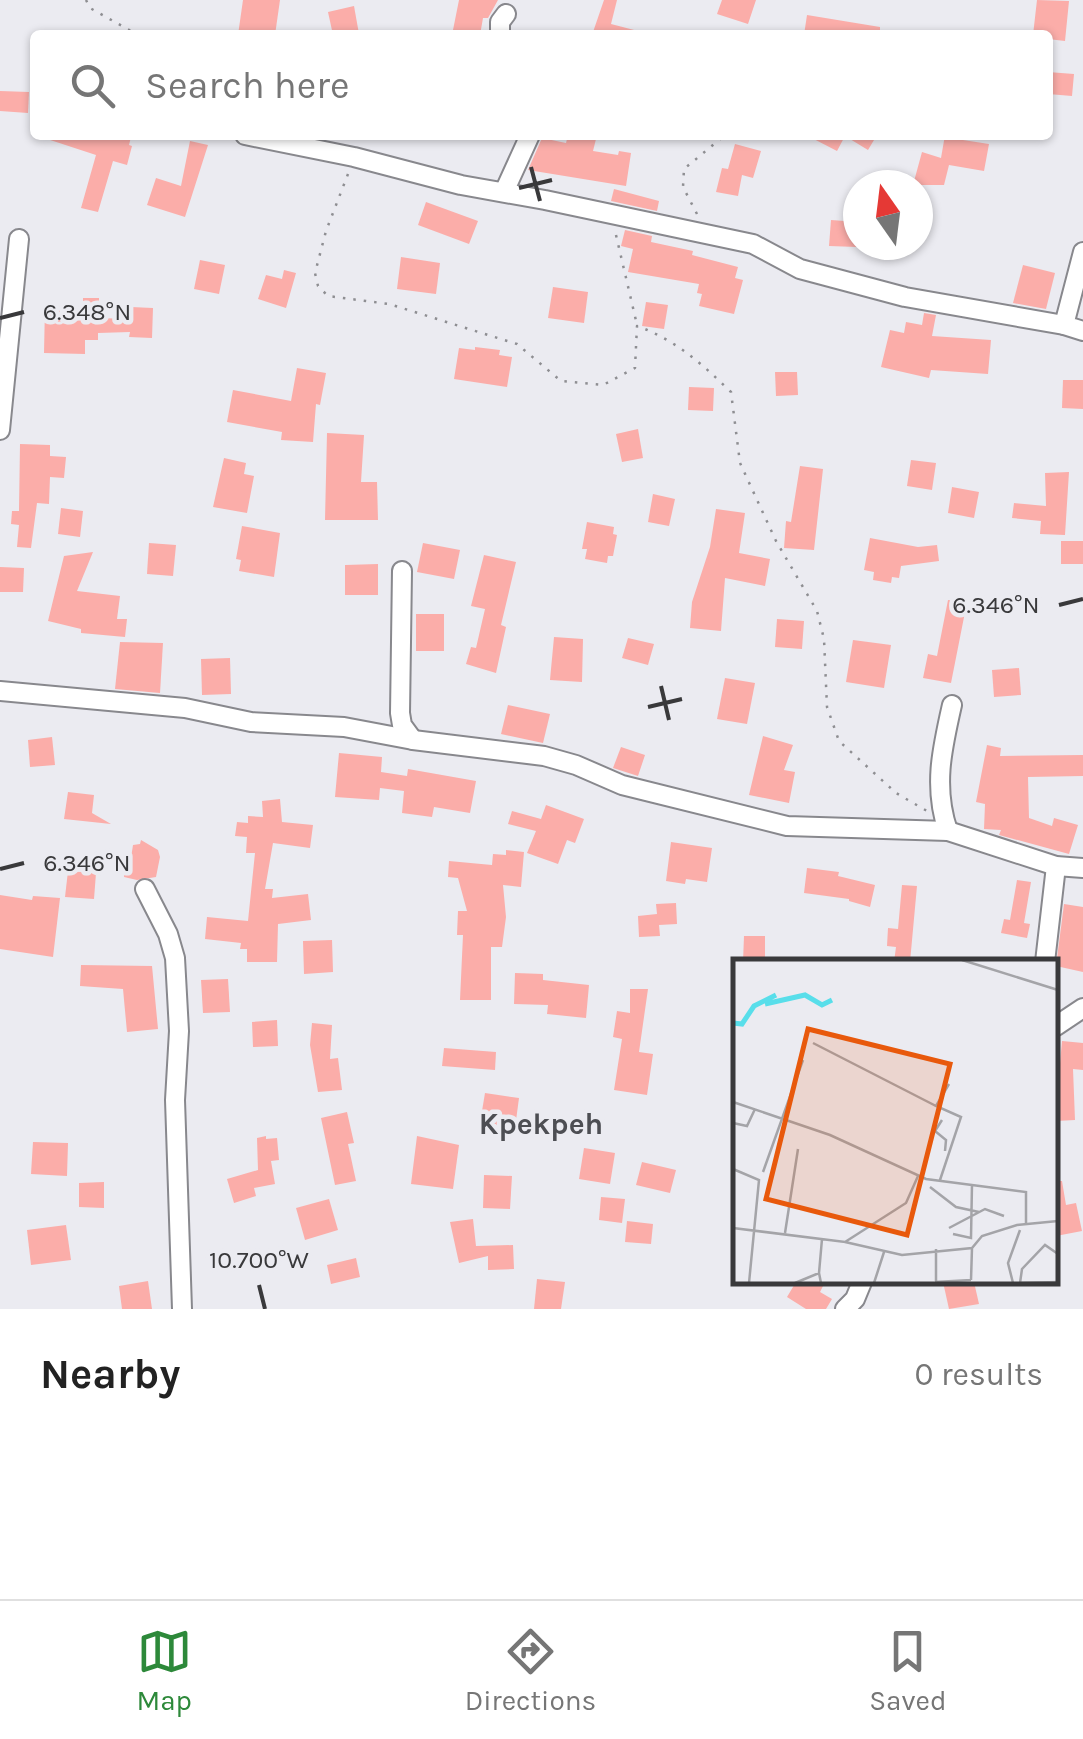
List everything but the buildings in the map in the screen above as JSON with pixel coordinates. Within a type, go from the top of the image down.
[{"type":"street","points":[[500,30],[506,14]]},
{"type":"street","points":[[270,140],[354,157],[462,186],[753,244],[800,268],[906,297],[1083,331]]},
{"type":"street","points":[[504,192],[528,140]]},
{"type":"street","points":[[0,430],[19,238]]},
{"type":"street","points":[[1064,325],[1083,252]]},
{"type":"street","points":[[402,570],[400,712],[402,725],[413,740]]},
{"type":"street","points":[[0,691],[185,708],[250,722],[344,728],[544,756],[576,765],[622,786],[787,826],[945,823],[1056,866],[1083,868]]},
{"type":"street","points":[[945,823],[939,762],[952,705]]},
{"type":"street","points":[[1045,959],[1056,866]]},
{"type":"street","points":[[145,889],[168,934],[174,958],[179,1031],[175,1100],[182,1309]]},
{"type":"street","points":[[1058,1025],[1083,1008]]},
{"type":"street","points":[[845,1309],[861,1284]]},
{"type":"path","points":[[86,0],[90,8],[129,30]]},
{"type":"path","points":[[712,236],[683,186],[684,169],[719,140]]},
{"type":"path","points":[[354,157],[326,231],[315,273],[318,286],[328,296],[389,304],[517,344],[560,380],[603,385],[634,368],[637,326],[613,216]]},
{"type":"path","points":[[637,326],[664,336],[691,354],[732,392],[740,463],[770,529],[817,611],[824,639],[827,707],[838,740],[896,793],[945,823]]},
{"type":"district","name":"Kpekpeh","points":[[541,1124]]}]
